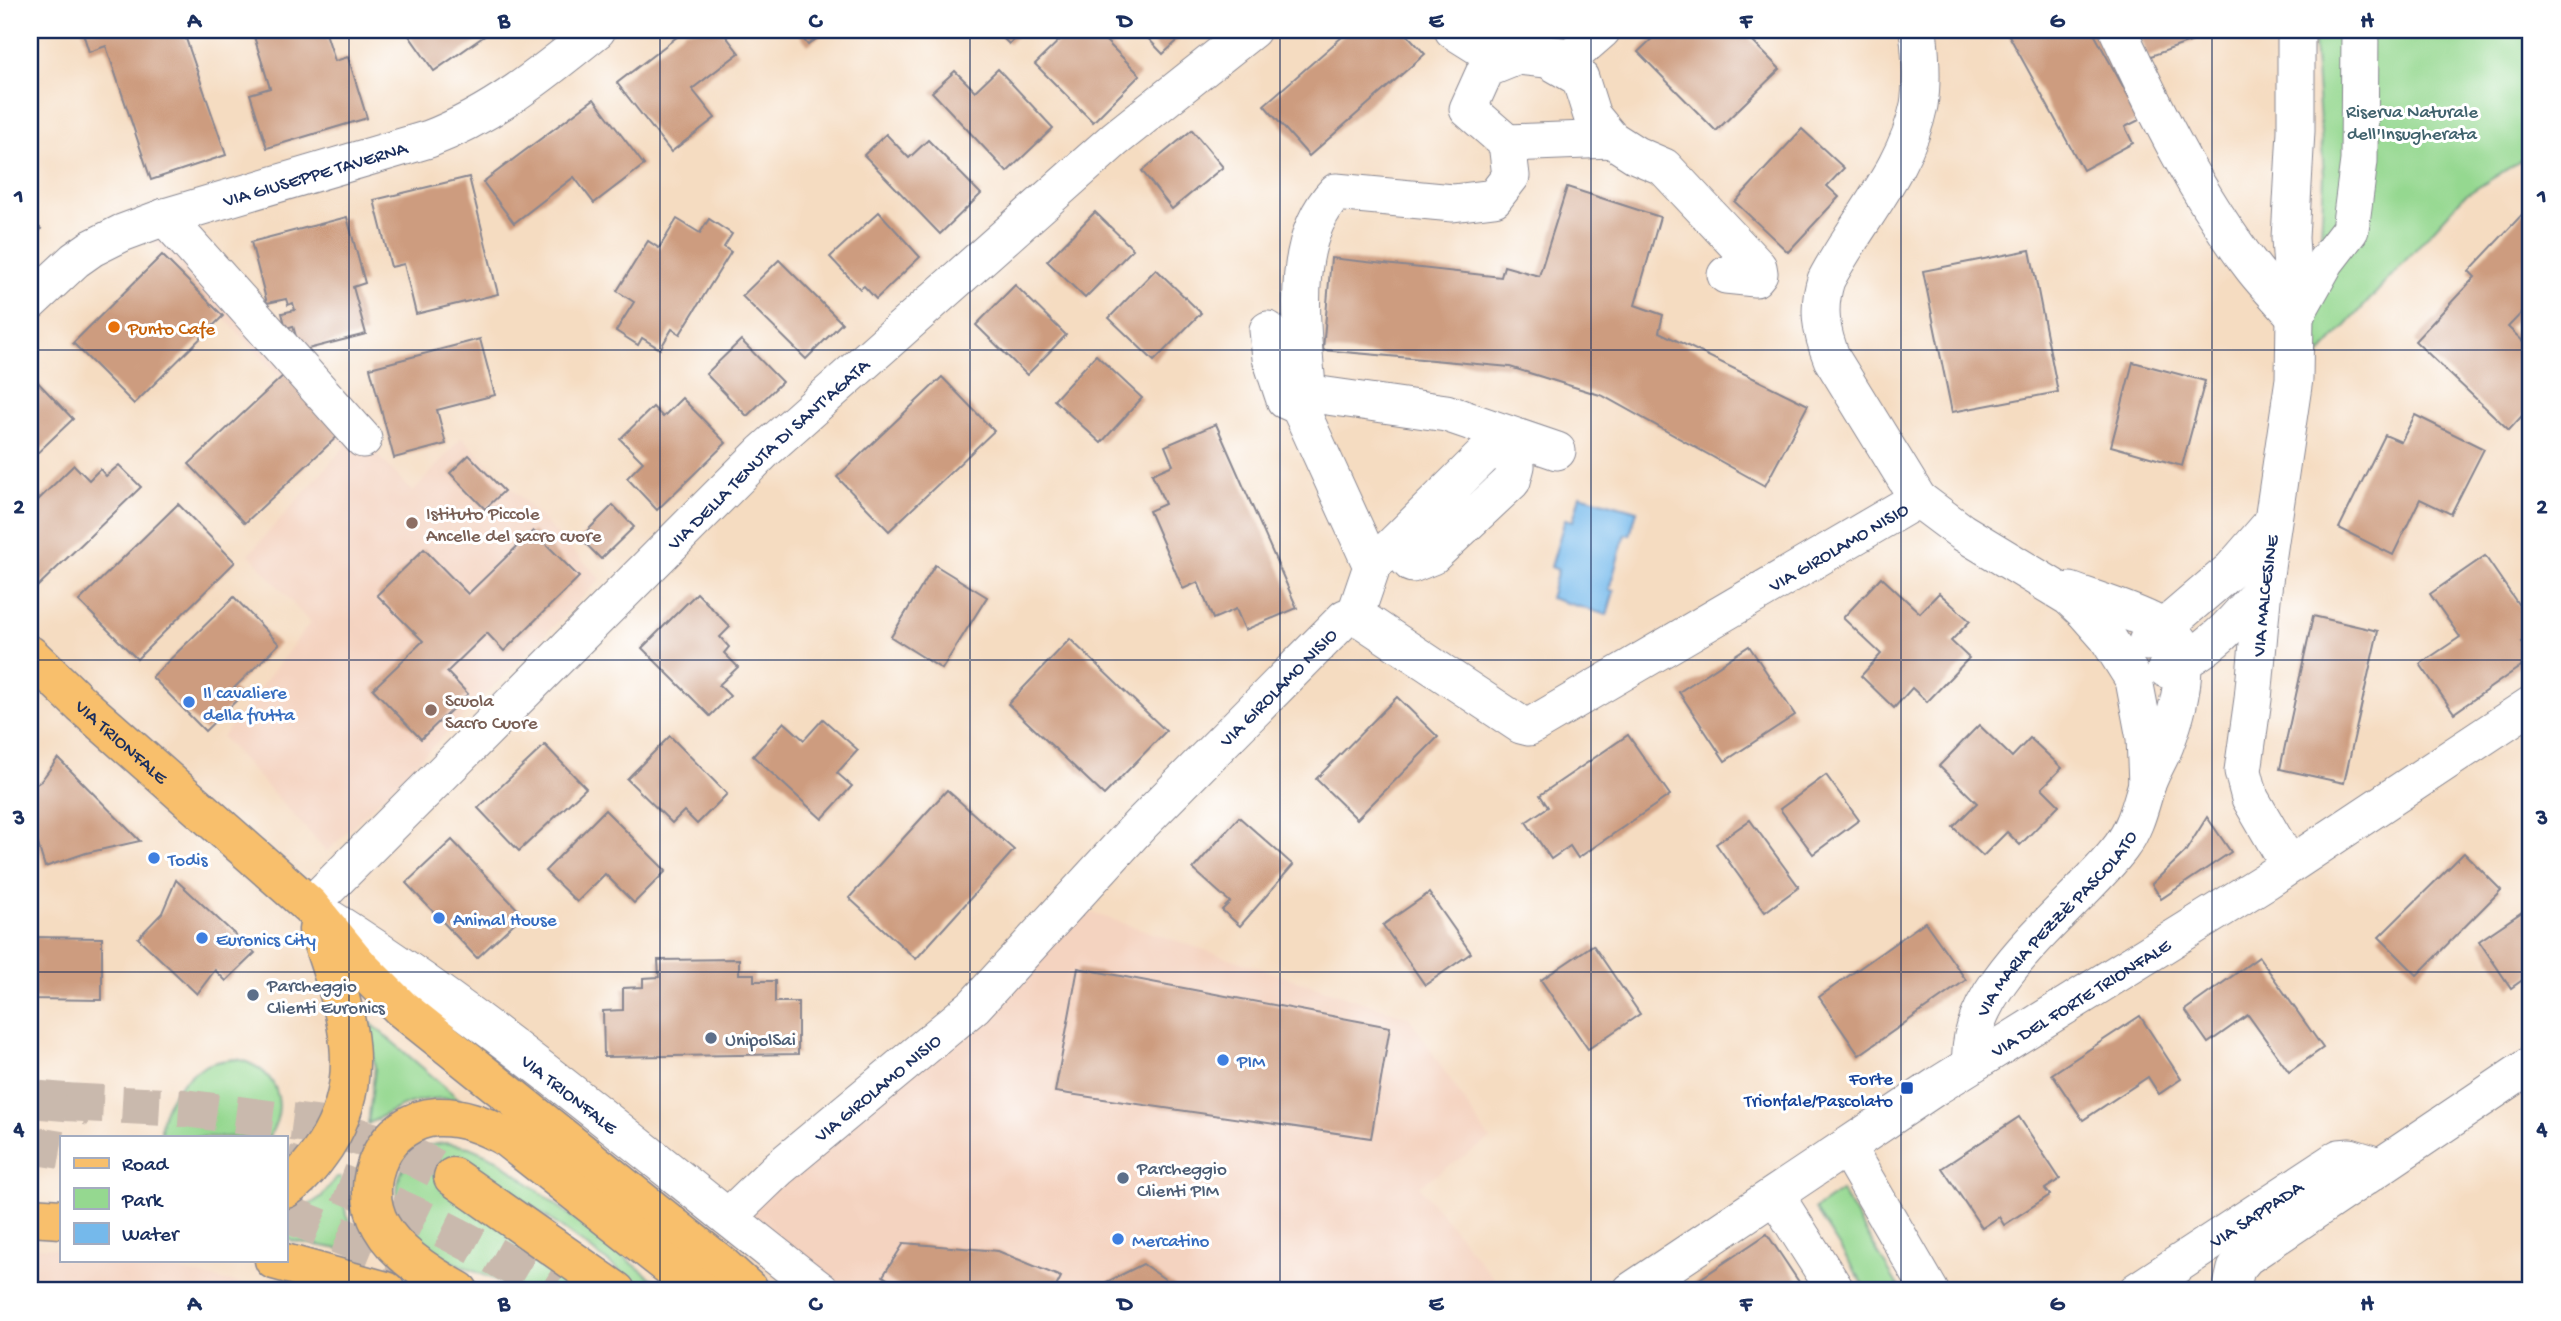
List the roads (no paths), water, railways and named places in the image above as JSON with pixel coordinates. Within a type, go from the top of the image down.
[{"type":"main road","name":"VIA TRIONFALE","points":[[30,655],[82,705],[310,906],[361,968],[401,1008],[718,1262],[750,1291]]},
{"type":"main road","points":[[287,1187],[311,1166],[335,1128],[347,1097],[352,1066],[342,1000],[310,906]]},
{"type":"main road","points":[[459,1291],[421,1268],[388,1238],[374,1209],[373,1177],[381,1154],[395,1135],[422,1119],[450,1117],[467,1120],[504,1136],[701,1291]]},
{"type":"main road","points":[[453,1177],[617,1291]]},
{"type":"main road","points":[[30,1217],[60,1219]]},
{"type":"main road","points":[[281,1262],[386,1291]]},
{"type":"street","name":"VIA GIUSEPPE TAVERNA","points":[[30,302],[75,260],[122,233],[165,217],[442,134],[499,103],[597,30]]},
{"type":"street","name":"VIA DELLA TENUTA DI SANT'AGATA","points":[[310,906],[763,452],[1115,139],[1252,30]]},
{"type":"street","points":[[1453,30],[1480,47],[1571,57],[1602,30]]},
{"type":"street","name":"VIA MARIA PEZZÈ PASCOLATO","points":[[1918,30],[1921,87],[1912,127],[1895,166],[1830,273],[1822,292],[1820,312],[1823,335],[1832,359],[1918,499],[1962,532],[2047,583],[2085,612],[2129,671],[2145,738],[2147,784]]},
{"type":"street","points":[[2118,30],[2159,118],[2219,219],[2253,268],[2295,316]]},
{"type":"street","name":"VIA MALCESINE","points":[[2290,865],[2250,798],[2243,780],[2243,762],[2253,699],[2263,588],[2294,379],[2295,316],[2290,238],[2296,131],[2296,30]]},
{"type":"street","name":"VIA MALCESINE","points":[[2295,316],[2326,261],[2350,230],[2359,161],[2360,30]]},
{"type":"street","points":[[1354,616],[1382,555],[1303,402],[1303,266],[1309,243],[1327,201],[1336,192],[1453,202],[1494,198],[1511,176],[1507,143],[1468,109],[1486,69],[1518,56],[1546,59],[1580,78],[1592,116],[1611,139],[1636,155],[1664,167],[1758,267],[1759,273],[1755,278],[1726,275]]},
{"type":"street","points":[[1507,143],[1611,139]]},
{"type":"street","points":[[165,217],[363,439]]},
{"type":"street","points":[[1268,330],[1271,358],[1285,400],[1303,402],[1320,395],[1446,413],[1557,451]]},
{"type":"street","name":"VIA GIROLAMO NISIO","points":[[728,1217],[779,1168],[974,1006],[1140,825],[1341,620],[1350,615],[1354,616],[1521,725],[1529,727],[1918,499]]},
{"type":"street","points":[[2129,671],[2163,627],[2232,569],[2272,522]]},
{"type":"street","name":"VIA MARIA PEZZÈ PASCOLATO","points":[[1971,1064],[1974,1027],[1991,993],[2118,850],[2132,830],[2147,784],[2174,719],[2191,657],[2179,640],[2163,627],[2047,583]]},
{"type":"street","points":[[2191,657],[2226,632],[2263,588]]},
{"type":"street","points":[[2129,671],[2191,657],[2222,658],[2236,669],[2253,699]]},
{"type":"street","name":"VIA DEL FORTE TRIONFALE","points":[[1631,1291],[1971,1064],[2290,865],[2531,705]]},
{"type":"street","name":"VIA TRIONFALE","points":[[310,906],[423,979],[821,1291]]},
{"type":"street","name":"VIA SAPPADA","points":[[2231,1291],[2236,1269],[2246,1257],[2531,1065]]},
{"type":"street","points":[[1847,1148],[1930,1291]]},
{"type":"street","name":"VIA SAPPADA","points":[[2137,1291],[2339,1158],[2350,1157],[2379,1166]]},
{"type":"street","points":[[1775,1195],[1836,1291]]},
{"type":"water","points":[[1580,495],[1637,511],[1630,535],[1625,534],[1609,590],[1614,591],[1607,615],[1550,598],[1558,570],[1551,567],[1565,519],[1573,521]]},
{"type":"tunnel","points":[[30,1099],[91,1107]]},
{"type":"tunnel","points":[[65,1102],[184,1108],[323,1126],[395,1148],[453,1177]]},
{"type":"tunnel","points":[[30,1145],[60,1150]]},
{"type":"tunnel","points":[[287,1164],[355,1189],[423,1219],[489,1253],[553,1291]]},
{"type":"tunnel","points":[[287,1214],[419,1268]]},
{"type":"place","name":"Punto Cafe","points":[[114,327]]},
{"type":"place","name":"Istituto Piccole Ancelle del sacro cuore","points":[[412,523]]},
{"type":"place","name":"Il cavaliere della frutta","points":[[189,702]]},
{"type":"place","name":"Scuola Sacro Cuore","points":[[431,710]]},
{"type":"place","name":"Todis","points":[[154,858]]},
{"type":"place","name":"Animal House","points":[[439,918]]},
{"type":"place","name":"Euronics City","points":[[202,938]]},
{"type":"place","name":"Parcheggio Clienti Euronics","points":[[253,995]]},
{"type":"place","name":"UnipolSai","points":[[711,1038]]},
{"type":"place","name":"PIM","points":[[1223,1060]]},
{"type":"place","name":"Forte Trionfale/Pascolato","points":[[1907,1088]]},
{"type":"place","name":"Parcheggio Clienti PIM","points":[[1123,1178]]},
{"type":"place","name":"Mercatino","points":[[1118,1239]]},
{"type":"park label","name":"Riserva Naturale dell'Insugherata","points":[[2412,121]]}]
